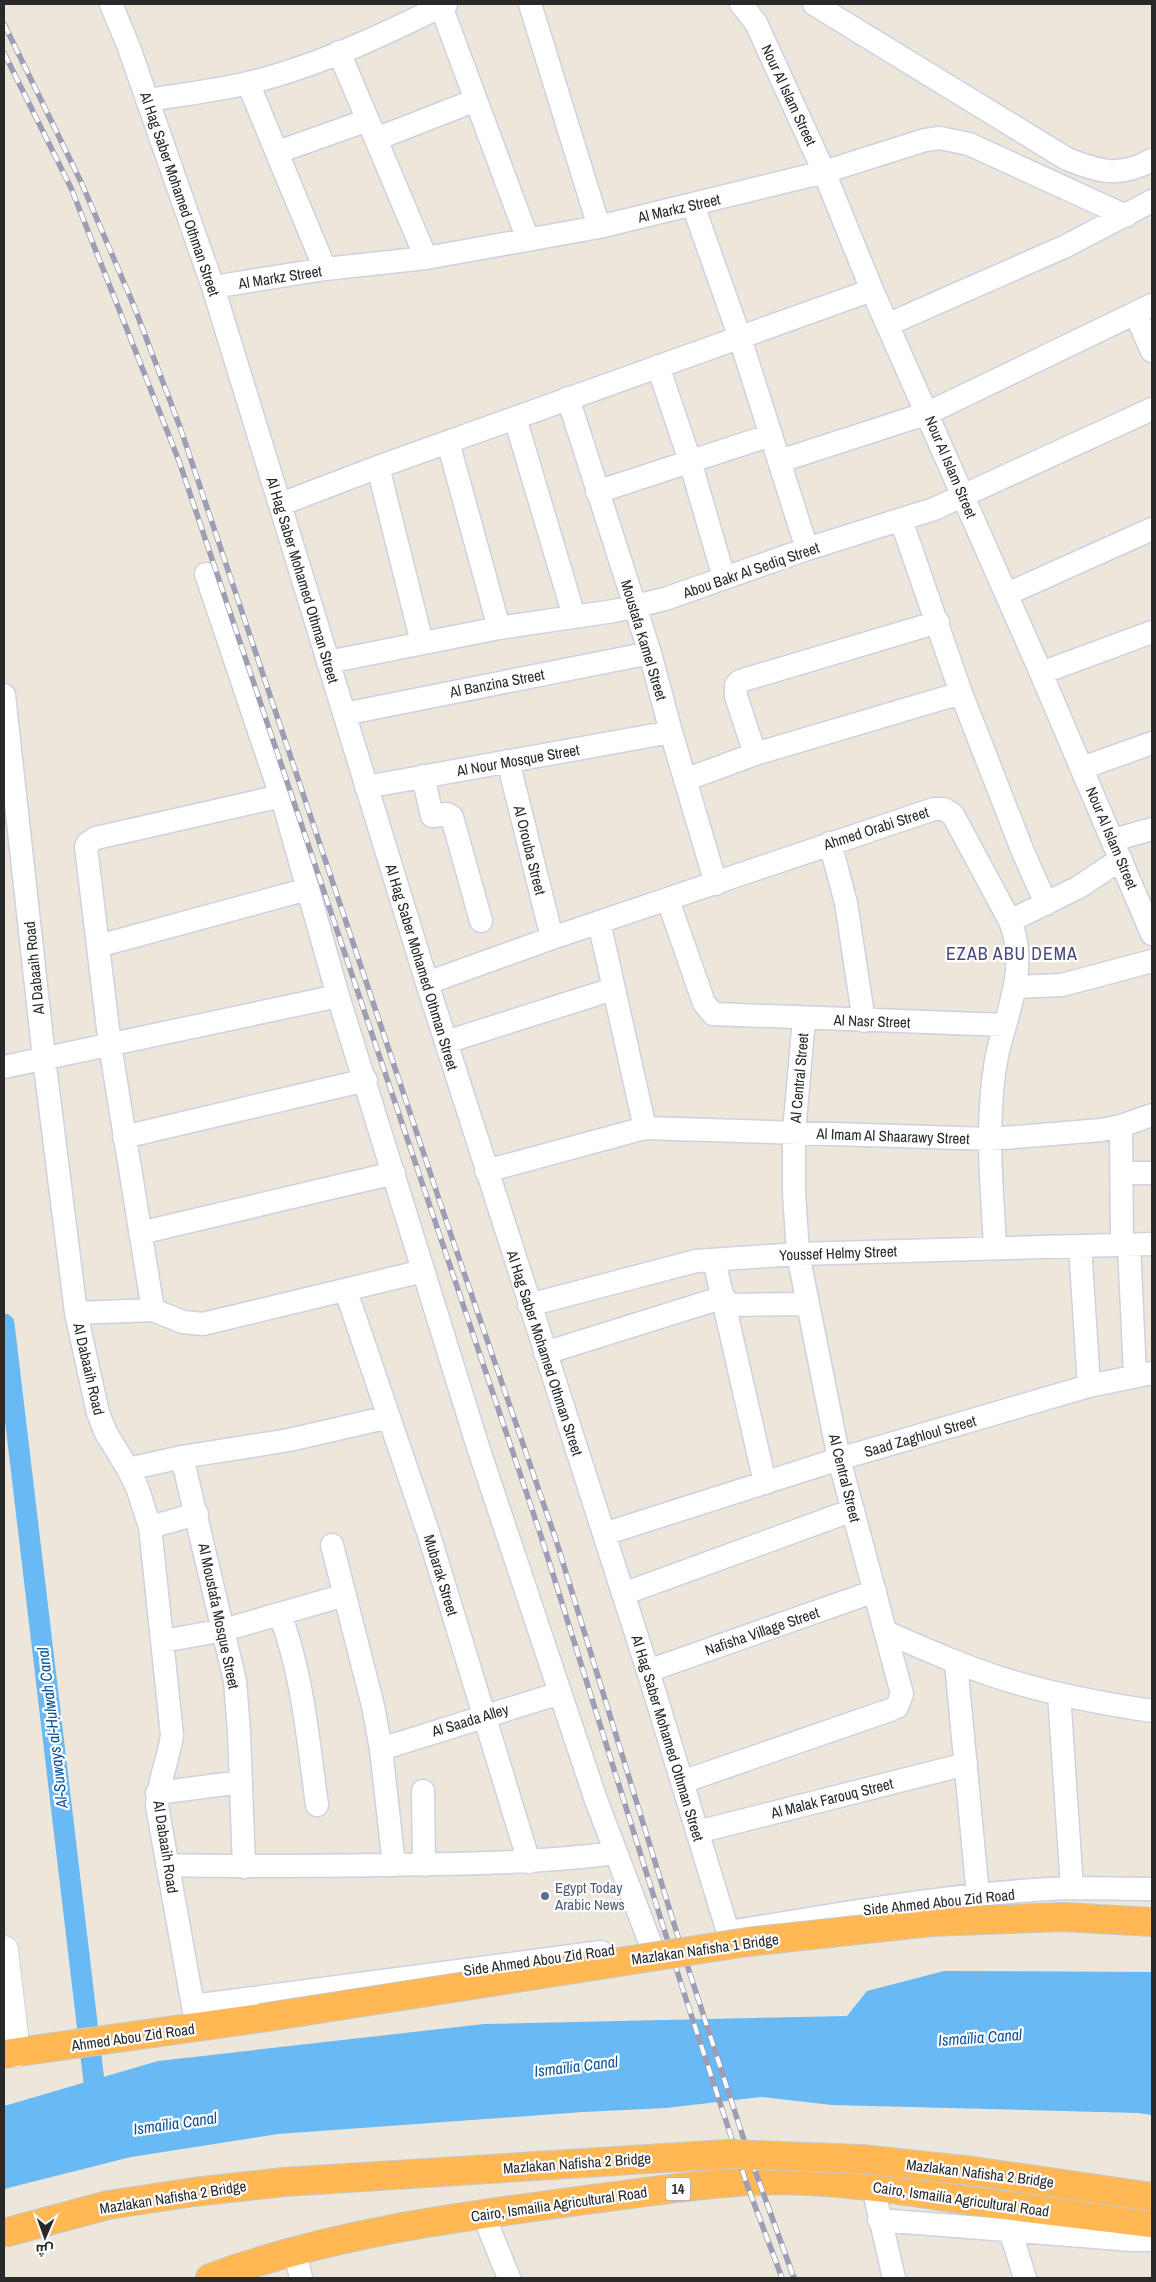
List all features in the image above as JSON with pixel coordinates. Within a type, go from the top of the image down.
[{"type":"highway","name":"Mazlakan Nafisha 1 Bridge","points":[[261,2018],[747,1942],[921,1923],[1062,1917],[1152,1922]]},
{"type":"highway","name":"Ahmed Abou Zid Road","points":[[20,2052],[162,2033],[195,2017],[261,2018]]},
{"type":"highway","name":"Mazlakan Nafisha 2 Bridge","points":[[4,2233],[108,2206],[194,2192],[284,2182],[727,2154],[861,2159],[974,2171],[1152,2197]]},
{"type":"highway","name":"Cairo, Ismailia Agricultural Road","points":[[216,2277],[295,2251],[416,2223],[654,2191],[746,2182],[809,2181],[873,2187],[1152,2223]]},
{"type":"main road","points":[[4,1950],[20,2052]]},
{"type":"street","name":"Al Hag Saber Mohamed Othman Street","points":[[111,4],[214,287],[427,983],[486,1171],[624,1594],[728,1932]]},
{"type":"street","points":[[530,4],[599,227]]},
{"type":"street","name":"Nour Al Islam Street","points":[[741,4],[756,23],[824,172],[872,290],[889,324],[1042,673],[1152,934]]},
{"type":"street","points":[[814,4],[1067,159],[1099,171],[1125,171],[1152,160]]},
{"type":"street","points":[[147,100],[248,83],[297,68],[339,52],[444,5],[476,100],[528,240]]},
{"type":"street","points":[[339,52],[426,258]]},
{"type":"street","points":[[248,83],[325,269]]},
{"type":"street","points":[[278,152],[372,129],[476,100]]},
{"type":"street","name":"Al Markz Street","points":[[214,287],[325,269],[426,258],[599,227],[824,172],[925,140],[940,138],[954,139],[1126,216]]},
{"type":"street","points":[[889,324],[1066,246],[1152,201]]},
{"type":"street","points":[[693,205],[740,338],[807,549]]},
{"type":"street","points":[[281,504],[568,398],[872,290]]},
{"type":"street","points":[[780,461],[928,414],[1144,310],[1152,351]]},
{"type":"street","points":[[658,366],[690,461],[724,578]]},
{"type":"street","name":"Moustafa Kamel Street","points":[[568,398],[650,653],[671,732],[716,884]]},
{"type":"street","name":"Abou Bakr Al Sediq Street","points":[[328,662],[499,628],[635,607],[665,600],[807,549],[901,520],[964,497],[1152,409]]},
{"type":"street","points":[[515,418],[574,616]]},
{"type":"street","points":[[597,492],[771,435]]},
{"type":"street","points":[[448,442],[499,628]]},
{"type":"street","points":[[378,467],[422,643]]},
{"type":"street","points":[[901,520],[938,622],[961,693],[1023,852],[1046,904]]},
{"type":"street","points":[[1006,594],[1152,529]]},
{"type":"street","points":[[206,574],[281,796],[338,996],[366,1080],[478,1448],[560,1693],[616,1853],[651,1945]]},
{"type":"street","points":[[755,754],[736,696],[736,685],[740,681],[938,622]]},
{"type":"street","points":[[1042,673],[1152,632]]},
{"type":"street","name":"Al Banzina Street","points":[[344,714],[650,653]]},
{"type":"street","points":[[685,780],[755,754],[961,693]]},
{"type":"street","name":"Al Dabaaih Road","points":[[4,695],[44,1058],[76,1312],[98,1413],[116,1452],[128,1469],[142,1500],[150,1527],[172,1735],[170,1755],[158,1793],[157,1806],[195,2017]]},
{"type":"street","name":"Al Nour Mosque Street","points":[[366,786],[671,732]]},
{"type":"street","points":[[1082,768],[1152,743]]},
{"type":"street","name":"Al Orouba Street","points":[[508,762],[552,938]]},
{"type":"street","points":[[423,776],[432,816],[447,814],[452,817],[481,921]]},
{"type":"street","points":[[154,1310],[110,1045],[86,847],[91,840],[281,796]]},
{"type":"street","name":"Ahmed Orabi Street","points":[[427,983],[830,843],[934,809],[944,809],[953,815],[1016,934],[1019,963],[993,1080],[991,1139],[995,1248]]},
{"type":"street","points":[[1010,921],[1079,887],[1117,850],[1152,829]]},
{"type":"street","points":[[830,843],[846,903],[864,1021]]},
{"type":"street","points":[[98,946],[308,889]]},
{"type":"street","name":"Al Nasr Street","points":[[668,900],[707,1010],[720,1016],[1005,1025]]},
{"type":"street","points":[[599,922],[612,989],[645,1128]]},
{"type":"street","points":[[1015,987],[1062,985],[1152,961]]},
{"type":"street","points":[[446,1042],[612,989]]},
{"type":"street","points":[[4,1067],[338,996]]},
{"type":"street","name":"Al Central Street","points":[[682,1782],[897,1706],[902,1694],[839,1459],[798,1254],[794,1192],[794,1132],[804,1018]]},
{"type":"street","points":[[124,1137],[366,1080]]},
{"type":"street","name":"Al Imam Al Shaarawy Street","points":[[486,1171],[645,1128],[991,1139],[1083,1132],[1121,1126],[1152,1115]]},
{"type":"street","points":[[1121,1126],[1121,1173],[1126,1245],[1144,1374]]},
{"type":"street","points":[[140,1233],[394,1173]]},
{"type":"street","points":[[1121,1173],[1152,1173]]},
{"type":"street","name":"Youssef Helmy Street","points":[[530,1305],[696,1261],[798,1254],[1152,1244]]},
{"type":"street","points":[[1080,1246],[1089,1386]]},
{"type":"street","points":[[714,1260],[725,1301],[765,1483]]},
{"type":"street","points":[[76,1312],[154,1310],[183,1322],[203,1324],[423,1271]]},
{"type":"street","name":"Mubarak Street","points":[[346,1290],[428,1532],[529,1862]]},
{"type":"street","points":[[545,1353],[725,1301],[808,1304]]},
{"type":"street","name":"Saad Zaghloul Street","points":[[604,1534],[839,1459],[1089,1386],[1144,1374]]},
{"type":"street","points":[[128,1469],[182,1457],[289,1440],[389,1417]]},
{"type":"street","name":"Al Moustafa Mosque Street","points":[[182,1457],[224,1630],[237,1706],[244,1867]]},
{"type":"street","points":[[624,1594],[853,1510]]},
{"type":"street","points":[[150,1527],[197,1514]]},
{"type":"street","points":[[332,1545],[369,1687],[381,1749],[394,1865]]},
{"type":"street","name":"Nafisha Village Street","points":[[648,1671],[875,1591]]},
{"type":"street","points":[[163,1641],[224,1630],[345,1595]]},
{"type":"street","points":[[280,1614],[296,1661],[301,1685],[316,1806]]},
{"type":"street","points":[[886,1632],[956,1663],[1009,1681],[1059,1694],[1152,1711]]},
{"type":"street","points":[[956,1663],[978,1896]]},
{"type":"street","name":"Al Saada Alley","points":[[381,1749],[484,1715],[560,1693]]},
{"type":"street","points":[[1059,1694],[1072,1888]]},
{"type":"street","name":"Al Malak Farouq Street","points":[[698,1832],[966,1764]]},
{"type":"street","points":[[158,1793],[241,1782]]},
{"type":"street","points":[[423,1791],[424,1865]]},
{"type":"street","points":[[167,1865],[244,1867],[424,1865],[529,1862],[616,1853]]},
{"type":"street","name":"Side Ahmed Abou Zid Road","points":[[195,2017],[899,1904],[1072,1888],[1152,1889]]},
{"type":"street","points":[[873,2187],[879,2220],[894,2278]]},
{"type":"street","points":[[483,2214],[509,2278]]},
{"type":"street","points":[[879,2220],[1152,2240]]},
{"type":"street","points":[[1010,2230],[1025,2278]]},
{"type":"street","points":[[295,2251],[301,2278]]},
{"type":"water","name":"Ismaïlia Canal","points":[[944,1971],[1152,1972],[1152,2115],[1138,2113],[832,2105],[761,2097],[666,2108],[583,2112],[278,2134],[131,2157],[4,2189],[4,2106],[158,2061],[484,2024],[847,2016],[867,1991]]},
{"type":"waterway","name":"Al-Suways al-Ḥulwah Canal","points":[[4,1324],[97,2107]]},
{"type":"railway","points":[[4,24],[82,184],[134,306],[180,427],[450,1232],[556,1540],[679,1940],[745,2143],[794,2278]]},
{"type":"railway","points":[[4,53],[71,188],[179,461],[541,1536],[684,1993],[746,2182],[782,2278]]},
{"type":"place","name":"Egypt Today Arabic News","points":[[545,1896]]},
{"type":"district","name":"EZAB ABU DEMA","points":[[1012,953]]}]
